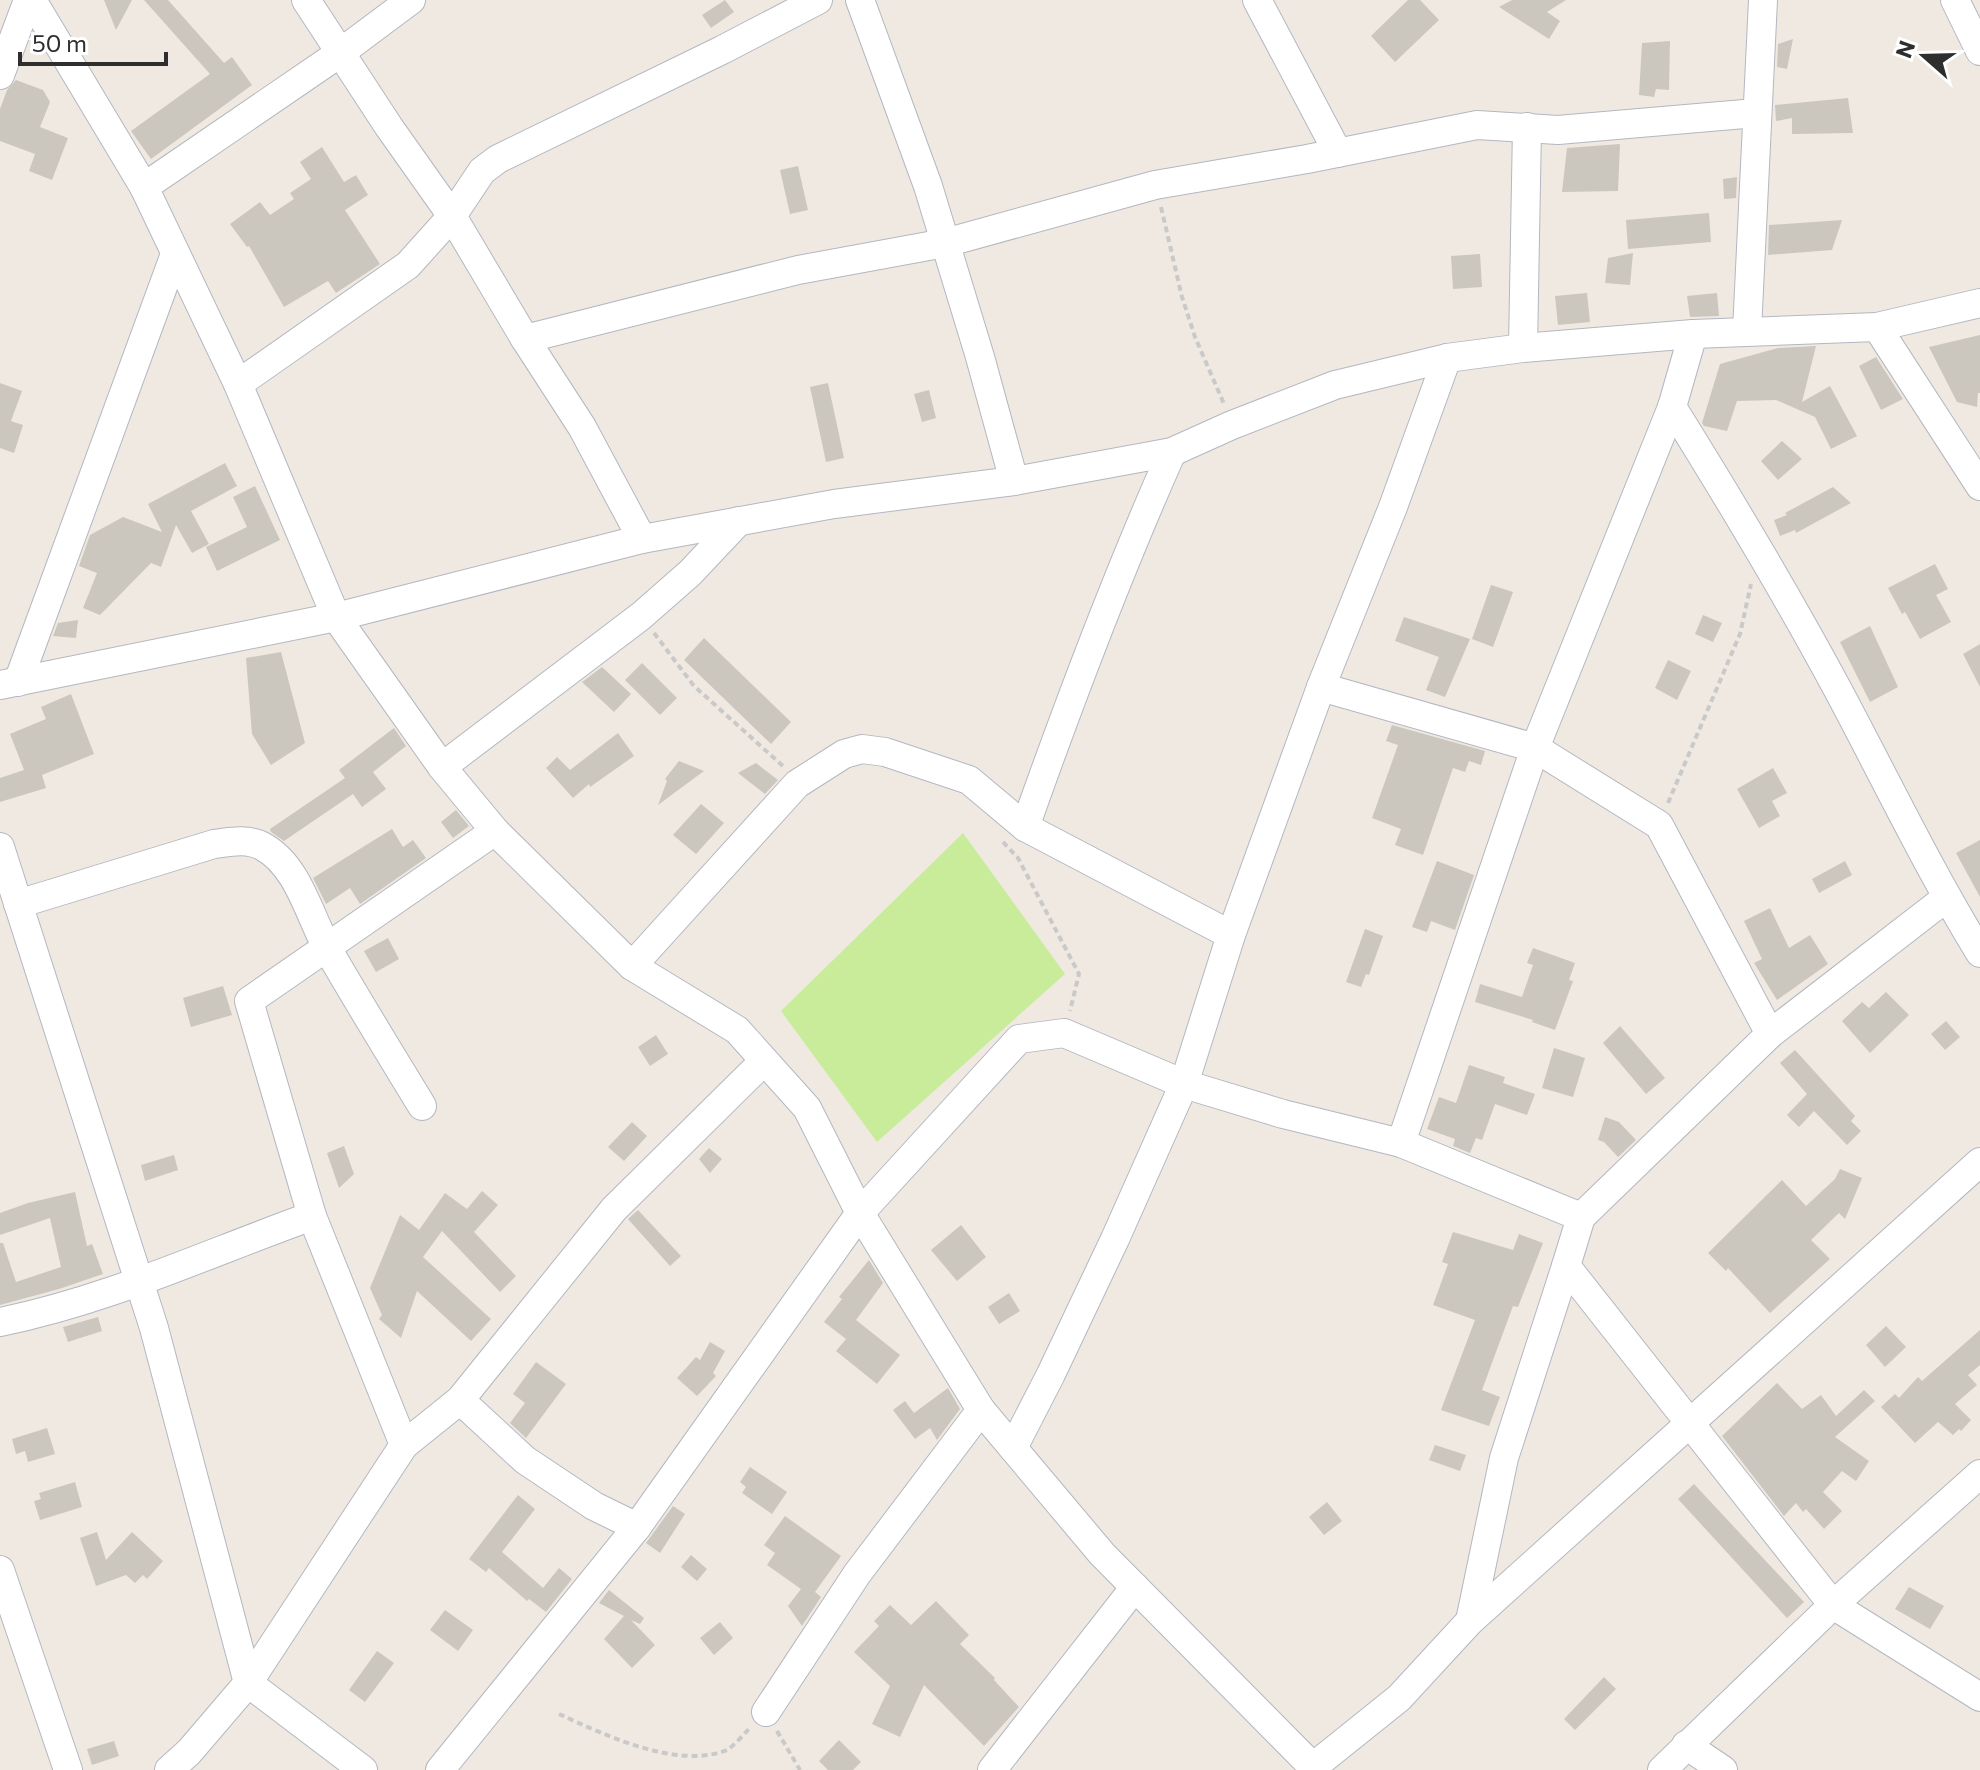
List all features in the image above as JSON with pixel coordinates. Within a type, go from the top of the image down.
[{"type":"street","points":[[0,75],[30,0]]},
{"type":"street","points":[[30,0],[144,187],[238,384],[336,617],[442,767],[495,831],[632,966],[737,1030],[807,1108],[860,1213],[981,1410],[1102,1554],[1314,1768],[1399,1698],[1470,1621],[1980,1162]]},
{"type":"street","points":[[306,0],[452,216],[582,427],[642,539]]},
{"type":"street","points":[[144,187],[340,53],[411,0]]},
{"type":"street","points":[[238,384],[408,265],[452,216],[482,171],[498,159],[818,0]]},
{"type":"street","points":[[860,0],[896,95],[945,243],[1014,481]]},
{"type":"street","points":[[1257,0],[1338,153]]},
{"type":"street","points":[[1747,331],[1763,0]]},
{"type":"street","points":[[1955,0],[1980,51]]},
{"type":"street","points":[[525,339],[798,270],[945,243],[1155,185],[1477,125],[1579,129],[1756,113]]},
{"type":"street","points":[[1523,348],[1527,127]]},
{"type":"street","points":[[9,684],[175,254]]},
{"type":"street","points":[[9,684],[336,617],[642,539],[834,504],[1014,481],[1172,452],[1335,385],[1447,358],[1523,348],[1693,334],[1877,327],[1980,303]]},
{"type":"street","points":[[1877,327],[1980,486]]},
{"type":"street","points":[[1401,1143],[1535,748],[1672,407],[1693,334]]},
{"type":"street","points":[[1013,1448],[1103,1266],[1184,1084],[1231,935],[1321,687],[1393,507],[1447,358]]},
{"type":"street","points":[[1672,407],[1759,547],[1839,691],[1946,898],[1980,953]]},
{"type":"street","points":[[1025,827],[1086,658],[1133,539],[1172,452]]},
{"type":"street","points":[[442,767],[641,616],[690,573],[739,521]]},
{"type":"street","points":[[1321,687],[1535,748],[1659,825],[1770,1034]]},
{"type":"street","points":[[632,966],[797,784],[844,754],[862,749],[885,752],[969,780],[1025,827],[1231,935]]},
{"type":"street","points":[[404,1445],[312,1216],[249,1001],[495,831]]},
{"type":"street","points":[[18,904],[214,844],[242,840],[261,846],[275,856],[302,890],[327,949],[422,1106]]},
{"type":"street","points":[[0,847],[140,1283],[248,1683],[363,1770]]},
{"type":"street","points":[[1470,1621],[1504,1458],[1581,1217],[1770,1034],[1946,898]]},
{"type":"street","points":[[440,1770],[637,1527],[860,1213],[1019,1039],[1064,1033],[1184,1084],[1283,1114],[1401,1143],[1581,1217]]},
{"type":"street","points":[[169,1770],[189,1752],[248,1683],[404,1445],[460,1400],[614,1209],[764,1061]]},
{"type":"street","points":[[0,1322],[39,1314],[140,1283],[235,1243],[312,1216]]},
{"type":"street","points":[[1566,1266],[1833,1605],[1980,1697]]},
{"type":"street","points":[[460,1400],[525,1460],[594,1506],[637,1527]]},
{"type":"street","points":[[766,1712],[857,1574],[981,1410]]},
{"type":"street","points":[[1662,1770],[1833,1605],[1980,1474]]},
{"type":"street","points":[[0,1570],[68,1770]]},
{"type":"street","points":[[992,1770],[1135,1587]]},
{"type":"street","points":[[1686,1745],[1723,1770]]},
{"type":"path","points":[[1155,185],[1182,297],[1195,337],[1217,383],[1232,425]]},
{"type":"path","points":[[1659,825],[1740,634],[1759,547]]},
{"type":"path","points":[[641,616],[694,686],[780,762],[797,784]]},
{"type":"path","points":[[998,835],[1018,858],[1079,974],[1064,1033]]},
{"type":"path","points":[[559,1714],[620,1742],[668,1756],[694,1759],[729,1749],[766,1712],[800,1770]]},
{"type":"green space","points":[[963,833],[1065,974],[877,1142],[781,1011]]},
{"type":"building","points":[[104,0],[132,0],[116,30]]},
{"type":"building","points":[[144,0],[168,0],[224,63],[232,57],[252,85],[151,159],[131,131],[210,74]]},
{"type":"building","points":[[725,0],[734,12],[711,28],[702,15]]},
{"type":"building","points":[[1408,0],[1420,0],[1439,20],[1395,62],[1371,36]]},
{"type":"building","points":[[1512,0],[1566,0],[1547,12],[1560,21],[1549,39],[1499,7]]},
{"type":"building","points":[[1793,39],[1787,69],[1777,67],[1778,44]]},
{"type":"building","points":[[1670,41],[1669,90],[1656,89],[1654,97],[1639,95],[1642,43]]},
{"type":"building","points":[[16,80],[43,90],[50,102],[40,127],[68,138],[52,180],[29,171],[35,154],[0,141],[0,109],[7,90]]},
{"type":"building","points":[[1848,98],[1853,133],[1792,134],[1792,118],[1776,121],[1775,105]]},
{"type":"building","points":[[1620,144],[1618,191],[1562,192],[1567,148]]},
{"type":"building","points":[[322,147],[344,182],[356,175],[368,195],[345,210],[380,264],[336,293],[328,281],[284,307],[249,246],[230,224],[260,202],[270,215],[294,199],[290,193],[311,179],[300,162]]},
{"type":"building","points":[[798,166],[808,210],[790,214],[780,170]]},
{"type":"building","points":[[1737,177],[1736,198],[1724,199],[1723,179]]},
{"type":"building","points":[[1709,213],[1711,242],[1628,249],[1626,220]]},
{"type":"building","points":[[1842,220],[1832,250],[1768,255],[1769,225]]},
{"type":"building","points":[[1633,253],[1630,285],[1605,283],[1608,258]]},
{"type":"building","points":[[1480,254],[1482,287],[1453,289],[1451,256]]},
{"type":"building","points":[[1587,293],[1590,322],[1558,325],[1555,296]]},
{"type":"building","points":[[1717,293],[1719,316],[1690,317],[1687,296]]},
{"type":"building","points":[[1980,335],[1980,393],[1977,407],[1957,402],[1929,347]]},
{"type":"building","points":[[1816,346],[1802,402],[1830,386],[1857,436],[1831,449],[1815,417],[1776,400],[1737,401],[1727,431],[1704,426],[1702,423],[1720,364],[1778,348]]},
{"type":"building","points":[[1876,357],[1903,399],[1881,410],[1859,366]]},
{"type":"building","points":[[0,383],[22,391],[11,421],[23,425],[14,453],[0,448]]},
{"type":"building","points":[[828,383],[844,458],[826,462],[810,387]]},
{"type":"building","points":[[929,390],[936,418],[922,422],[914,394]]},
{"type":"building","points":[[1782,441],[1802,459],[1778,480],[1761,461]]},
{"type":"building","points":[[225,463],[237,486],[191,511],[209,544],[192,553],[176,525],[161,567],[151,563],[100,615],[83,608],[97,573],[79,566],[90,535],[123,517],[162,532],[148,504]]},
{"type":"building","points":[[255,486],[280,540],[217,571],[206,547],[247,527],[233,497]]},
{"type":"building","points":[[1833,487],[1851,503],[1796,533],[1795,530],[1780,536],[1774,520]]},
{"type":"building","points":[[1935,564],[1948,589],[1936,595],[1951,622],[1920,639],[1888,588]]},
{"type":"building","points":[[1491,585],[1513,592],[1493,647],[1472,639]]},
{"type":"building","points":[[1703,615],[1722,623],[1713,642],[1695,634]]},
{"type":"building","points":[[1404,617],[1470,639],[1445,697],[1426,690],[1439,657],[1395,641]]},
{"type":"building","points":[[78,620],[76,638],[53,636],[58,623]]},
{"type":"building","points":[[1870,626],[1898,687],[1870,702],[1840,642]]},
{"type":"building","points":[[704,638],[791,722],[771,744],[684,660]]},
{"type":"building","points":[[1980,644],[1980,687],[1963,654]]},
{"type":"building","points":[[281,652],[305,743],[271,765],[252,734],[246,658]]},
{"type":"building","points":[[1668,660],[1691,671],[1677,700],[1655,688]]},
{"type":"building","points":[[642,663],[677,698],[660,715],[625,680]]},
{"type":"building","points":[[602,667],[631,694],[614,712],[582,682]]},
{"type":"building","points":[[71,694],[94,754],[42,775],[46,788],[0,802],[0,778],[24,770],[10,734],[46,719],[41,707]]},
{"type":"building","points":[[1392,725],[1485,751],[1481,765],[1469,761],[1465,772],[1453,768],[1423,855],[1395,845],[1401,829],[1372,818],[1398,745],[1386,741]]},
{"type":"building","points":[[394,728],[406,746],[373,772],[386,789],[362,807],[353,794],[284,841],[271,832],[270,829],[345,778],[339,770]]},
{"type":"building","points":[[618,733],[634,756],[590,787],[589,784],[573,798],[546,768],[557,757],[570,770]]},
{"type":"building","points":[[679,761],[704,771],[658,805],[667,781],[665,779]]},
{"type":"building","points":[[756,763],[778,780],[765,794],[738,773]]},
{"type":"building","points":[[1773,768],[1787,793],[1772,801],[1780,816],[1759,828],[1737,789]]},
{"type":"building","points":[[701,804],[724,823],[696,854],[673,835]]},
{"type":"building","points":[[456,810],[469,826],[453,838],[441,822]]},
{"type":"building","points":[[392,829],[403,847],[413,840],[426,858],[360,904],[350,888],[326,904],[313,878]]},
{"type":"building","points":[[1980,840],[1980,897],[1956,853]]},
{"type":"building","points":[[1437,861],[1474,875],[1455,930],[1431,921],[1427,932],[1412,927]]},
{"type":"building","points":[[1845,861],[1852,875],[1819,893],[1812,879]]},
{"type":"building","points":[[1770,908],[1789,948],[1810,935],[1828,964],[1777,1000],[1754,963],[1762,959],[1744,921]]},
{"type":"building","points":[[1365,929],[1383,936],[1369,975],[1366,974],[1361,987],[1346,982]]},
{"type":"building","points":[[388,938],[399,959],[376,972],[364,951]]},
{"type":"building","points":[[1533,948],[1575,963],[1569,980],[1573,981],[1555,1030],[1475,1002],[1480,984],[1522,997],[1533,965],[1527,963]]},
{"type":"building","points":[[223,986],[232,1015],[191,1027],[183,998]]},
{"type":"building","points":[[1886,992],[1909,1015],[1870,1053],[1842,1021],[1862,1002],[1869,1008]]},
{"type":"building","points":[[1946,1021],[1960,1037],[1945,1050],[1931,1034]]},
{"type":"building","points":[[1620,1026],[1665,1078],[1646,1094],[1603,1043]]},
{"type":"building","points":[[656,1035],[668,1054],[650,1066],[638,1047]]},
{"type":"building","points":[[1554,1048],[1585,1058],[1573,1097],[1542,1088]]},
{"type":"building","points":[[1795,1050],[1855,1116],[1851,1121],[1861,1131],[1847,1145],[1814,1111],[1799,1127],[1787,1115],[1807,1094],[1780,1063]]},
{"type":"building","points":[[1469,1065],[1505,1077],[1503,1083],[1535,1094],[1527,1115],[1495,1104],[1482,1140],[1476,1138],[1470,1153],[1453,1146],[1455,1139],[1427,1129],[1439,1097],[1456,1103]]},
{"type":"building","points":[[1605,1117],[1619,1122],[1636,1140],[1618,1157],[1598,1140]]},
{"type":"building","points":[[632,1122],[647,1136],[624,1161],[608,1147]]},
{"type":"building","points":[[344,1146],[354,1174],[339,1188],[327,1153]]},
{"type":"building","points":[[709,1148],[722,1159],[710,1173],[699,1159]]},
{"type":"building","points":[[174,1155],[178,1170],[145,1181],[141,1165]]},
{"type":"building","points":[[1840,1169],[1862,1178],[1845,1219],[1839,1213],[1811,1240],[1830,1259],[1770,1313],[1728,1268],[1726,1271],[1708,1253],[1782,1180],[1806,1206],[1835,1179]]},
{"type":"building","points":[[482,1191],[498,1205],[474,1232],[516,1276],[500,1292],[442,1231],[423,1257],[491,1319],[471,1341],[417,1291],[401,1338],[379,1319],[382,1315],[370,1288],[400,1215],[419,1230],[445,1193],[467,1209]]},
{"type":"building","points":[[75,1192],[87,1246],[92,1244],[103,1274],[0,1305],[0,1243],[3,1243],[16,1282],[61,1267],[50,1218],[0,1235],[0,1213]]},
{"type":"building","points":[[638,1210],[681,1256],[670,1266],[628,1219]]},
{"type":"building","points":[[961,1225],[986,1257],[957,1281],[931,1250]]},
{"type":"building","points":[[1453,1232],[1513,1250],[1519,1234],[1543,1243],[1518,1307],[1513,1306],[1482,1390],[1500,1397],[1489,1426],[1441,1410],[1475,1320],[1433,1305],[1448,1264],[1442,1262]]},
{"type":"building","points":[[869,1260],[883,1283],[856,1320],[900,1355],[877,1384],[836,1351],[846,1339],[824,1322],[842,1299],[839,1297]]},
{"type":"building","points":[[1009,1293],[1020,1311],[999,1324],[988,1307]]},
{"type":"building","points":[[98,1317],[102,1331],[68,1342],[63,1327]]},
{"type":"building","points":[[1886,1326],[1906,1347],[1885,1367],[1866,1345]]},
{"type":"building","points":[[1980,1330],[1980,1365],[1968,1375],[1977,1385],[1955,1404],[1971,1420],[1953,1435],[1938,1422],[1915,1443],[1881,1407],[1895,1394],[1899,1398],[1918,1377],[1922,1381]]},
{"type":"building","points":[[710,1342],[725,1351],[713,1373],[716,1376],[697,1396],[677,1378],[696,1357],[700,1360]]},
{"type":"building","points":[[536,1362],[566,1384],[526,1438],[510,1423],[525,1403],[513,1394]]},
{"type":"building","points":[[1777,1383],[1802,1409],[1821,1395],[1836,1416],[1864,1390],[1875,1401],[1835,1437],[1869,1461],[1856,1481],[1842,1471],[1823,1492],[1842,1511],[1824,1529],[1806,1509],[1803,1512],[1796,1503],[1784,1516],[1722,1436]]},
{"type":"building","points":[[948,1388],[960,1409],[937,1440],[930,1428],[915,1439],[893,1410],[905,1401],[914,1413]]},
{"type":"building","points":[[47,1428],[55,1454],[28,1462],[25,1451],[16,1454],[12,1439]]},
{"type":"building","points":[[1435,1445],[1466,1455],[1460,1471],[1429,1460]]},
{"type":"building","points":[[750,1467],[787,1492],[772,1514],[742,1493],[746,1487],[740,1482]]},
{"type":"building","points":[[75,1482],[82,1507],[40,1520],[34,1501],[41,1499],[39,1493]]},
{"type":"building","points":[[1694,1484],[1804,1602],[1787,1618],[1678,1499]]},
{"type":"building","points":[[518,1495],[535,1509],[502,1552],[543,1588],[559,1568],[572,1579],[546,1612],[529,1599],[527,1601],[489,1568],[486,1572],[469,1559]]},
{"type":"building","points":[[1327,1502],[1342,1521],[1324,1535],[1309,1517]]},
{"type":"building","points":[[673,1506],[685,1514],[660,1553],[646,1543]]},
{"type":"building","points":[[785,1516],[841,1556],[815,1592],[821,1597],[802,1626],[788,1606],[801,1589],[767,1565],[775,1553],[764,1545]]},
{"type":"building","points":[[97,1532],[106,1560],[132,1532],[163,1561],[147,1579],[143,1575],[135,1583],[126,1575],[96,1586],[80,1538]]},
{"type":"building","points":[[691,1555],[707,1569],[697,1581],[681,1567]]},
{"type":"building","points":[[1909,1587],[1944,1606],[1930,1629],[1895,1609]]},
{"type":"building","points":[[609,1590],[644,1618],[640,1624],[631,1620],[655,1645],[632,1668],[604,1639],[624,1616],[599,1603]]},
{"type":"building","points":[[936,1601],[969,1635],[960,1644],[1019,1707],[984,1746],[924,1685],[900,1737],[872,1724],[890,1686],[854,1652],[879,1626],[874,1621],[890,1605],[911,1625]]},
{"type":"building","points":[[445,1610],[473,1630],[458,1651],[430,1630]]},
{"type":"building","points":[[720,1622],[733,1638],[714,1655],[700,1638]]},
{"type":"building","points":[[377,1651],[394,1663],[365,1702],[349,1690]]},
{"type":"building","points":[[1604,1677],[1616,1689],[1575,1730],[1564,1719]]},
{"type":"building","points":[[839,1740],[861,1762],[853,1770],[828,1770],[819,1761]]},
{"type":"building","points":[[114,1741],[119,1756],[92,1765],[87,1749]]}]
